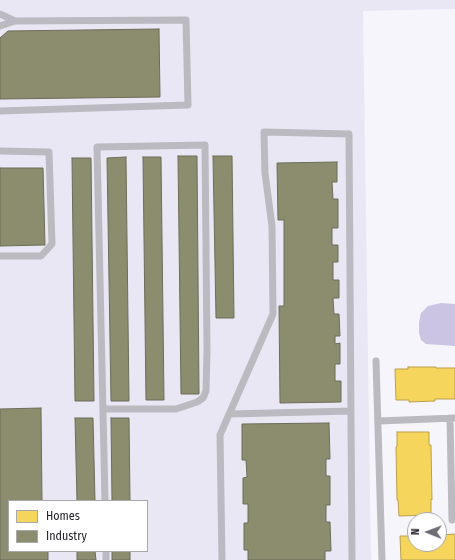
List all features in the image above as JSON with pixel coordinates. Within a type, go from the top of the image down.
[{"type":"lane","points":[[0,14],[15,21]]},
{"type":"lane","points":[[0,26],[15,21],[186,20],[188,105],[0,111]]},
{"type":"lane","points":[[222,560],[220,435],[272,314],[272,226],[265,173],[264,132],[349,134],[352,560]]},
{"type":"lane","points":[[103,409],[176,409],[197,402],[203,398],[206,391],[205,145],[97,147],[105,500]]},
{"type":"lane","points":[[0,151],[49,152],[52,244],[41,256],[0,256]]},
{"type":"lane","points":[[376,361],[382,560]]},
{"type":"lane","points":[[229,414],[351,411]]},
{"type":"lane","points":[[379,421],[452,418],[452,520]]},
{"type":"shaded area","points":[[0,0],[455,0],[455,9],[363,11],[371,560],[0,560]]},
{"type":"shaded area","points":[[441,303],[455,304],[455,346],[426,344],[421,340],[419,333],[419,322],[421,313],[428,306]]},
{"type":"building: Homes","points":[[408,367],[455,368],[455,399],[435,399],[435,401],[409,402],[409,400],[396,400],[395,369],[408,369]]},
{"type":"building: Homes","points":[[397,432],[429,432],[429,445],[431,445],[431,512],[407,512],[407,516],[399,516],[397,500]]},
{"type":"building: Homes","points":[[455,534],[455,560],[401,560],[400,536],[407,536],[407,552],[447,552],[447,535]]},
{"type":"building: Industry","points":[[159,29],[160,97],[0,99],[0,38],[8,31]]},
{"type":"building: Industry","points":[[178,156],[197,156],[199,394],[181,394]]},
{"type":"building: Industry","points":[[213,156],[232,156],[234,318],[216,318]]},
{"type":"building: Industry","points":[[126,157],[129,401],[111,401],[107,158]]},
{"type":"building: Industry","points":[[143,157],[161,157],[164,400],[146,400]]},
{"type":"building: Industry","points":[[72,158],[91,158],[94,401],[75,401]]},
{"type":"building: Industry","points":[[337,162],[337,182],[332,182],[333,199],[338,199],[338,228],[332,228],[332,245],[338,245],[338,262],[333,262],[333,280],[339,280],[339,298],[333,298],[334,314],[339,314],[340,336],[335,336],[335,344],[340,343],[340,364],[335,364],[335,381],[341,381],[341,402],[280,403],[279,306],[284,306],[284,220],[278,220],[277,163]]},
{"type":"building: Industry","points":[[0,168],[43,168],[45,245],[0,246]]},
{"type":"building: Industry","points":[[41,408],[42,500],[8,500],[8,552],[48,552],[48,560],[0,560],[0,409]]},
{"type":"building: Industry","points":[[75,418],[93,418],[95,500],[77,500]]},
{"type":"building: Industry","points":[[111,418],[129,418],[130,500],[112,500]]},
{"type":"building: Industry","points":[[329,423],[330,459],[326,459],[326,476],[330,476],[330,505],[326,505],[326,522],[330,522],[331,551],[325,551],[325,560],[248,560],[248,550],[244,550],[244,523],[248,523],[248,504],[243,504],[243,478],[247,477],[246,460],[242,460],[242,424]]},
{"type":"building: Industry","points":[[77,552],[95,552],[96,560],[77,560]]},
{"type":"building: Industry","points":[[112,552],[130,552],[130,560],[112,560]]}]
